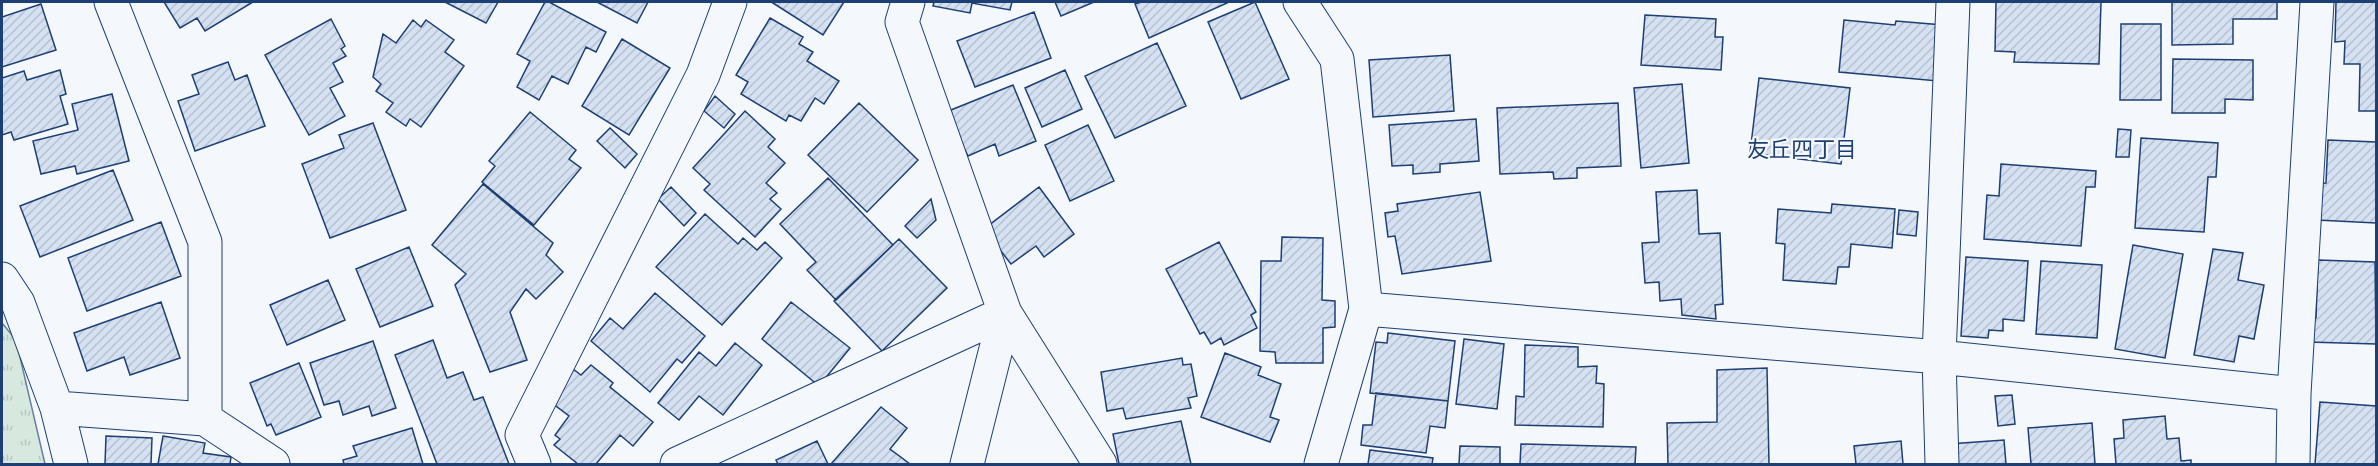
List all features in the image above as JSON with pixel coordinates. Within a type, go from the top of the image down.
[{"type":"street","points":[[111,2],[205,242],[205,419]]},
{"type":"street","points":[[534,465],[522,435],[703,75],[730,2]]},
{"type":"street","points":[[908,2],[902,22],[1005,313],[1100,465]]},
{"type":"street","points":[[1300,2],[1337,59],[1366,309],[1321,465]]},
{"type":"street","points":[[1942,465],[1939,357],[1953,2]]},
{"type":"street","points":[[2293,465],[2294,394],[2317,2]]},
{"type":"street","points":[[2,279],[18,303],[57,408],[71,465]]},
{"type":"street","points":[[1366,309],[1939,357],[2294,394]]},
{"type":"street","points":[[677,465],[1005,313]]},
{"type":"street","points":[[967,465],[1005,313]]},
{"type":"street","points":[[57,408],[205,419],[273,465]]},
{"type":"green space","points":[[2,323],[16,340],[45,464],[2,464]]},
{"type":"building","points":[[164,2],[253,2],[205,31],[197,18],[180,28]]},
{"type":"building","points":[[445,2],[498,2],[486,23]]},
{"type":"building","points":[[545,2],[606,32],[596,52],[586,47],[568,84],[552,76],[539,100],[517,87],[530,61],[517,54]]},
{"type":"building","points":[[597,2],[648,2],[637,23]]},
{"type":"building","points":[[774,2],[844,2],[823,35]]},
{"type":"building","points":[[934,2],[1012,2],[1010,10],[972,3],[970,13],[933,6]]},
{"type":"building","points":[[1055,2],[1094,2],[1061,16]]},
{"type":"building","points":[[1141,2],[1227,3],[1149,38],[1135,4]]},
{"type":"building","points":[[1255,2],[1289,79],[1241,99],[1208,22]]},
{"type":"building","points":[[1996,2],[2101,2],[2099,64],[2014,62],[2015,52],[1995,51]]},
{"type":"building","points":[[2172,2],[2277,2],[2277,19],[2233,19],[2233,44],[2172,45]]},
{"type":"building","points":[[2336,2],[2376,2],[2376,111],[2359,111],[2360,64],[2344,64],[2345,41],[2335,42]]},
{"type":"building","points":[[41,4],[56,50],[2,67],[2,17]]},
{"type":"building","points":[[1034,12],[1051,58],[975,87],[957,41]]},
{"type":"building","points":[[1645,15],[1716,19],[1715,37],[1723,37],[1721,70],[1641,65]]},
{"type":"building","points":[[770,18],[803,37],[799,44],[813,52],[807,61],[839,81],[824,104],[815,98],[801,121],[789,115],[786,121],[741,94],[748,82],[736,75]]},
{"type":"building","points":[[331,19],[345,46],[341,49],[346,56],[333,63],[343,82],[330,88],[345,116],[309,135],[265,55]]},
{"type":"building","points":[[413,20],[421,27],[426,20],[454,40],[445,52],[464,66],[421,127],[410,119],[406,126],[386,112],[393,103],[376,91],[381,84],[373,77],[383,34],[396,43]]},
{"type":"building","points":[[1844,20],[1895,25],[1896,21],[1943,25],[1938,81],[1839,72]]},
{"type":"building","points":[[2121,24],[2161,24],[2161,100],[2120,100]]},
{"type":"building","points":[[622,39],[670,68],[629,135],[582,106]]},
{"type":"building","points":[[1157,43],[1186,106],[1115,138],[1085,76]]},
{"type":"building","points":[[1450,55],[1454,111],[1373,117],[1369,60]]},
{"type":"building","points":[[2173,59],[2253,60],[2253,100],[2225,99],[2225,113],[2172,113]]},
{"type":"building","points":[[228,62],[235,80],[247,75],[265,126],[195,151],[178,101],[199,94],[192,75]]},
{"type":"building","points":[[60,70],[66,94],[60,96],[68,124],[14,140],[11,132],[2,135],[2,78],[24,71],[27,80]]},
{"type":"building","points":[[1065,70],[1082,109],[1042,127],[1025,88]]},
{"type":"building","points":[[1759,78],[1850,88],[1841,164],[1750,153]]},
{"type":"building","points":[[1682,84],[1689,163],[1641,168],[1634,88]]},
{"type":"building","points":[[1013,85],[1036,141],[999,156],[995,144],[968,156],[946,112]]},
{"type":"building","points":[[112,94],[129,161],[77,174],[75,166],[41,174],[33,141],[78,130],[72,104]]},
{"type":"building","points":[[715,96],[735,114],[724,128],[704,111]]},
{"type":"building","points":[[859,103],[918,160],[867,212],[808,155]]},
{"type":"building","points":[[1618,103],[1621,166],[1577,168],[1577,178],[1554,179],[1553,172],[1500,174],[1497,108]]},
{"type":"building","points":[[745,111],[775,139],[768,147],[785,163],[766,183],[777,193],[770,199],[781,209],[755,237],[704,190],[710,184],[693,168]]},
{"type":"building","points":[[530,112],[576,150],[569,159],[581,168],[534,225],[482,182],[495,166],[489,161]]},
{"type":"building","points":[[1476,119],[1479,161],[1440,164],[1440,172],[1413,174],[1413,165],[1392,166],[1389,125]]},
{"type":"building","points":[[373,123],[406,210],[330,238],[302,164],[344,148],[339,135]]},
{"type":"building","points":[[1088,125],[1114,181],[1070,201],[1045,145]]},
{"type":"building","points":[[610,128],[637,154],[625,168],[597,141]]},
{"type":"building","points":[[2118,129],[2131,130],[2129,157],[2116,157]]},
{"type":"building","points":[[2141,138],[2218,143],[2216,177],[2208,177],[2204,232],[2135,228]]},
{"type":"building","points":[[2328,140],[2376,142],[2376,223],[2317,220],[2313,184],[2326,183]]},
{"type":"building","points":[[2001,164],[2096,171],[2095,187],[2086,187],[2081,246],[1984,239],[1987,195],[1999,196]]},
{"type":"building","points":[[113,170],[133,220],[40,257],[20,206]]},
{"type":"building","points":[[828,178],[893,245],[836,300],[807,270],[816,262],[780,224]]},
{"type":"building","points":[[483,184],[553,243],[546,255],[563,272],[536,299],[526,289],[510,312],[527,360],[490,372],[455,285],[466,274],[432,245]]},
{"type":"building","points":[[671,187],[696,213],[684,226],[658,199]]},
{"type":"building","points":[[1039,187],[1074,234],[1044,257],[1036,246],[1011,264],[984,229]]},
{"type":"building","points":[[1697,190],[1699,234],[1720,233],[1723,304],[1715,305],[1716,319],[1682,315],[1681,299],[1660,301],[1659,282],[1645,283],[1642,243],[1659,242],[1656,192]]},
{"type":"building","points":[[1480,192],[1491,261],[1402,274],[1395,236],[1388,237],[1385,213],[1398,211],[1397,204]]},
{"type":"building","points":[[931,199],[936,220],[917,238],[905,226]]},
{"type":"building","points":[[1832,204],[1895,209],[1892,248],[1851,244],[1849,267],[1838,267],[1836,284],[1783,280],[1785,244],[1776,243],[1778,209],[1831,213]]},
{"type":"building","points":[[1899,210],[1918,212],[1916,236],[1897,234]]},
{"type":"building","points":[[705,214],[738,244],[743,238],[757,250],[765,242],[782,258],[722,325],[656,267]]},
{"type":"building","points":[[161,222],[181,276],[87,311],[68,258]]},
{"type":"building","points":[[1282,237],[1323,238],[1322,300],[1335,301],[1335,327],[1323,328],[1323,363],[1276,363],[1275,352],[1260,351],[1261,261],[1281,261]]},
{"type":"building","points":[[899,239],[947,288],[882,351],[834,301]]},
{"type":"building","points":[[1219,242],[1256,312],[1251,315],[1257,328],[1224,345],[1221,338],[1211,344],[1204,332],[1200,334],[1166,269]]},
{"type":"building","points":[[2133,245],[2183,254],[2165,358],[2115,349]]},
{"type":"building","points":[[409,247],[433,306],[380,327],[356,269]]},
{"type":"building","points":[[2213,249],[2243,253],[2238,280],[2264,285],[2254,339],[2239,336],[2234,362],[2194,355]]},
{"type":"building","points":[[1966,257],[2028,261],[2024,321],[2003,319],[2003,331],[1989,330],[1988,338],[1961,336]]},
{"type":"building","points":[[2318,260],[2375,262],[2376,344],[2308,342],[2309,318],[2316,318]]},
{"type":"building","points":[[2041,261],[2102,265],[2097,338],[2036,334]]},
{"type":"building","points":[[328,280],[345,320],[287,345],[270,305]]},
{"type":"building","points":[[655,293],[705,336],[682,363],[677,359],[650,392],[591,341],[610,318],[623,329]]},
{"type":"building","points":[[161,302],[180,358],[130,375],[124,357],[87,371],[74,333]]},
{"type":"building","points":[[791,302],[850,348],[819,386],[762,339]]},
{"type":"building","points":[[1388,333],[1455,341],[1448,401],[1370,393],[1376,342],[1387,343]]},
{"type":"building","points":[[1464,339],[1504,344],[1497,409],[1456,404]]},
{"type":"building","points":[[433,340],[447,378],[463,372],[474,400],[483,397],[509,464],[437,464],[395,355]]},
{"type":"building","points":[[373,341],[396,408],[372,416],[369,406],[343,415],[339,401],[324,405],[310,363]]},
{"type":"building","points":[[735,343],[762,365],[723,415],[699,396],[679,420],[658,403],[699,352],[716,366]]},
{"type":"building","points":[[1525,345],[1578,347],[1578,367],[1597,366],[1596,383],[1604,384],[1603,427],[1515,425],[1516,396],[1524,397]]},
{"type":"building","points":[[1225,353],[1261,367],[1258,375],[1281,384],[1270,417],[1279,420],[1270,442],[1201,417]]},
{"type":"building","points":[[1182,358],[1183,365],[1191,364],[1197,396],[1188,398],[1191,408],[1126,419],[1123,408],[1107,411],[1101,372]]},
{"type":"building","points":[[299,363],[321,417],[276,435],[271,424],[267,426],[250,383]]},
{"type":"building","points":[[591,365],[613,383],[610,387],[653,422],[633,446],[620,435],[596,464],[578,464],[554,445],[560,439],[555,435],[569,416],[548,400],[573,369],[581,375]]},
{"type":"building","points":[[1767,368],[1769,464],[1668,464],[1667,423],[1717,422],[1717,370]]},
{"type":"building","points":[[1376,393],[1448,401],[1445,428],[1430,426],[1426,453],[1361,445],[1363,425],[1372,425]]},
{"type":"building","points":[[2012,395],[2015,424],[1998,426],[1995,396]]},
{"type":"building","points":[[2320,402],[2376,406],[2376,464],[2315,464]]},
{"type":"building","points":[[881,407],[907,428],[890,449],[910,464],[831,464]]},
{"type":"building","points":[[2165,416],[2167,439],[2179,438],[2181,461],[2191,460],[2191,464],[2116,464],[2114,439],[2124,438],[2123,420]]},
{"type":"building","points":[[1181,421],[1191,464],[1119,464],[1113,434]]},
{"type":"building","points":[[2092,423],[2095,464],[2031,464],[2028,428]]},
{"type":"building","points":[[412,428],[423,464],[344,464],[343,460],[357,456],[353,446]]},
{"type":"building","points":[[106,436],[152,438],[151,464],[105,464]]},
{"type":"building","points":[[163,436],[205,443],[203,453],[231,457],[230,464],[158,464]]},
{"type":"building","points":[[2004,440],[2006,464],[1951,464],[1949,444]]},
{"type":"building","points":[[817,441],[828,464],[778,464],[776,460]]},
{"type":"building","points":[[1901,441],[1903,464],[1856,464],[1854,446]]},
{"type":"building","points":[[1521,444],[1636,447],[1635,464],[1520,464]]},
{"type":"building","points":[[1460,446],[1500,447],[1500,464],[1459,464]]},
{"type":"building","points":[[1370,450],[1433,458],[1432,464],[1368,464]]},
{"type":"district","name":"友丘四丁目","points":[[1802,149]]}]
